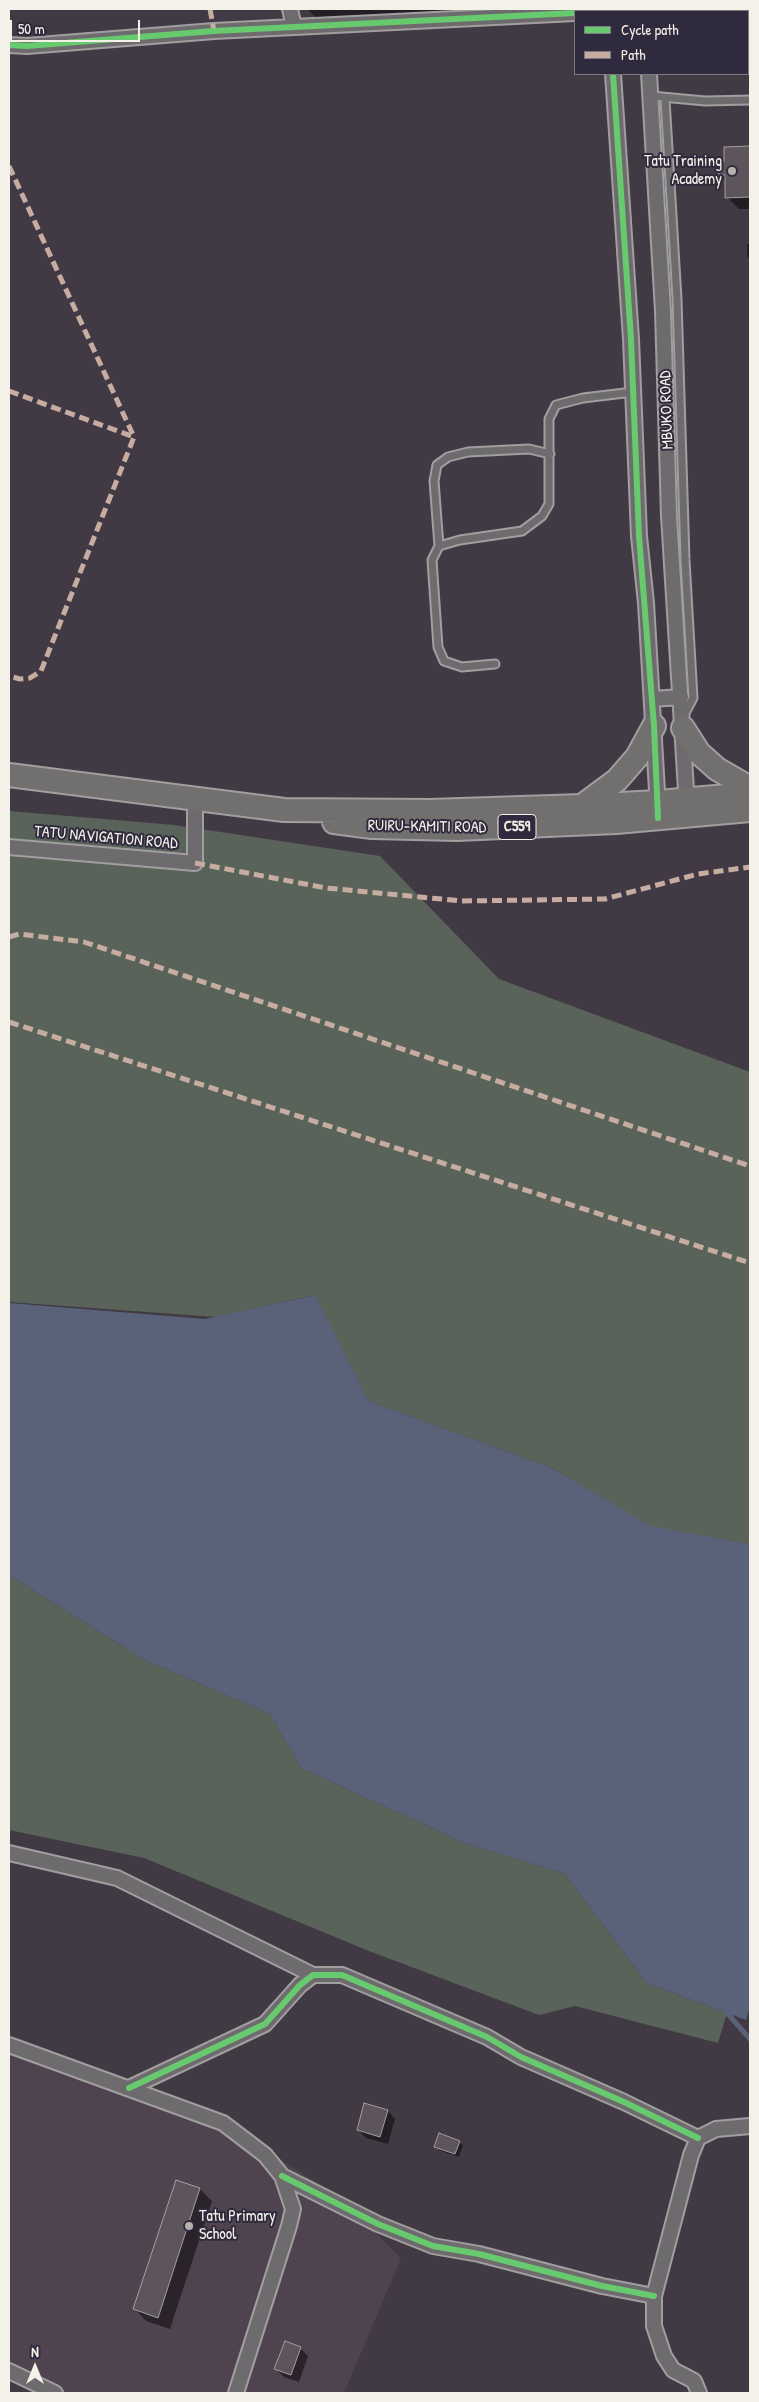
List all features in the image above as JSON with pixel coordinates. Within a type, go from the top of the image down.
[{"type":"main road","points":[[683,723],[699,753],[717,769],[750,788]]},
{"type":"main road","points":[[582,806],[617,780],[637,757],[654,726]]},
{"type":"main road","name":"RUIRU-KAMITI ROAD","points":[[9,775],[284,810],[430,811],[582,806],[658,810]]},
{"type":"main road","name":"RUIRU-KAMITI ROAD","points":[[687,808],[750,794]]},
{"type":"main road","name":"RUIRU-KAMITI ROAD","points":[[284,810],[319,820],[356,825],[438,829],[563,825],[658,810],[687,808],[750,810]]},
{"type":"street","points":[[290,9],[294,27]]},
{"type":"street","points":[[9,45],[27,46],[294,27],[574,12]]},
{"type":"street","points":[[613,75],[658,810]]},
{"type":"street","points":[[650,75],[658,97],[669,516],[687,808]]},
{"type":"street","points":[[652,699],[681,697]]},
{"type":"street","name":"TATU NAVIGATION ROAD","points":[[9,847],[195,864],[195,799]]},
{"type":"street","points":[[9,1853],[117,1878],[313,1975],[342,1975],[487,2037],[521,2057],[624,2102],[698,2138]]},
{"type":"street","points":[[128,2088],[265,2024],[300,1985],[313,1975]]},
{"type":"street","points":[[9,2045],[223,2123],[265,2155],[282,2176],[293,2209],[236,2393]]},
{"type":"street","points":[[699,2393],[694,2381],[673,2370],[664,2356],[654,2326],[654,2296],[691,2155],[698,2138],[716,2129],[750,2126]]},
{"type":"street","points":[[282,2176],[378,2224],[433,2246],[479,2254],[654,2296]]},
{"type":"street","points":[[9,2372],[55,2393]]},
{"type":"lane","points":[[658,97],[750,100]]},
{"type":"lane","name":"MBUKO ROAD","points":[[658,97],[677,299],[685,560],[694,698],[683,723]]},
{"type":"lane","points":[[439,546],[460,540],[522,530],[542,516],[549,504],[549,419],[556,405],[583,398],[633,392]]},
{"type":"lane","points":[[495,664],[462,667],[444,660],[438,647],[432,560],[439,546],[434,481],[437,465],[448,457],[468,452],[529,449],[550,454]]},
{"type":"shaded area","points":[[9,811],[174,825],[380,856],[499,979],[750,1072],[750,1544],[650,1527],[554,1469],[369,1401],[314,1295],[216,1317],[9,1302]]},
{"type":"shaded area","points":[[9,1575],[143,1659],[270,1714],[301,1768],[465,1843],[565,1874],[647,1983],[727,2013],[718,2043],[575,2006],[539,2015],[369,1951],[144,1858],[9,1830]]},
{"type":"shaded area","name":"Tatu Primary School","points":[[9,2043],[195,2106],[337,2195],[401,2258],[344,2393],[52,2393],[9,2371]]},
{"type":"water","points":[[315,1295],[369,1401],[554,1469],[650,1526],[750,1544],[750,2006],[746,2020],[647,1983],[565,1874],[465,1843],[301,1768],[270,1714],[143,1659],[9,1575],[9,1303],[205,1319]]},
{"type":"building","name":"Tatu Training Academy","points":[[750,146],[750,197],[725,198],[725,175],[719,175],[718,162],[724,162],[724,147]]},
{"type":"building","points":[[364,2103],[388,2110],[380,2137],[357,2130]]},
{"type":"building","points":[[439,2133],[460,2141],[455,2154],[434,2147]]},
{"type":"building","points":[[176,2180],[200,2188],[158,2318],[133,2309]]},
{"type":"building","points":[[285,2341],[301,2347],[291,2375],[274,2369]]},
{"type":"waterway","points":[[727,2013],[750,2039]]},
{"type":"marked path","points":[[210,9],[214,31]]},
{"type":"marked path","points":[[9,166],[134,437],[41,671],[30,678],[20,679],[9,676]]},
{"type":"marked path","points":[[9,391],[134,437]]},
{"type":"marked path","points":[[195,863],[326,888],[462,901],[605,899],[698,874],[750,867]]},
{"type":"marked path","points":[[9,937],[19,934],[84,942],[750,1166]]},
{"type":"marked path","points":[[9,1022],[750,1263]]},
{"type":"cycle path","points":[[9,45],[27,46],[214,31],[574,13]]},
{"type":"cycle path","points":[[613,75],[631,339],[639,536],[654,726],[658,818]]},
{"type":"cycle path","points":[[129,2088],[265,2024],[300,1985],[313,1975],[342,1975],[487,2037],[521,2057],[624,2102],[698,2138]]},
{"type":"cycle path","points":[[282,2176],[378,2224],[433,2246],[479,2254],[602,2286],[654,2296]]},
{"type":"place","name":"Tatu Training Academy","points":[[732,171]]},
{"type":"place","name":"Tatu Primary School","points":[[189,2226]]}]
